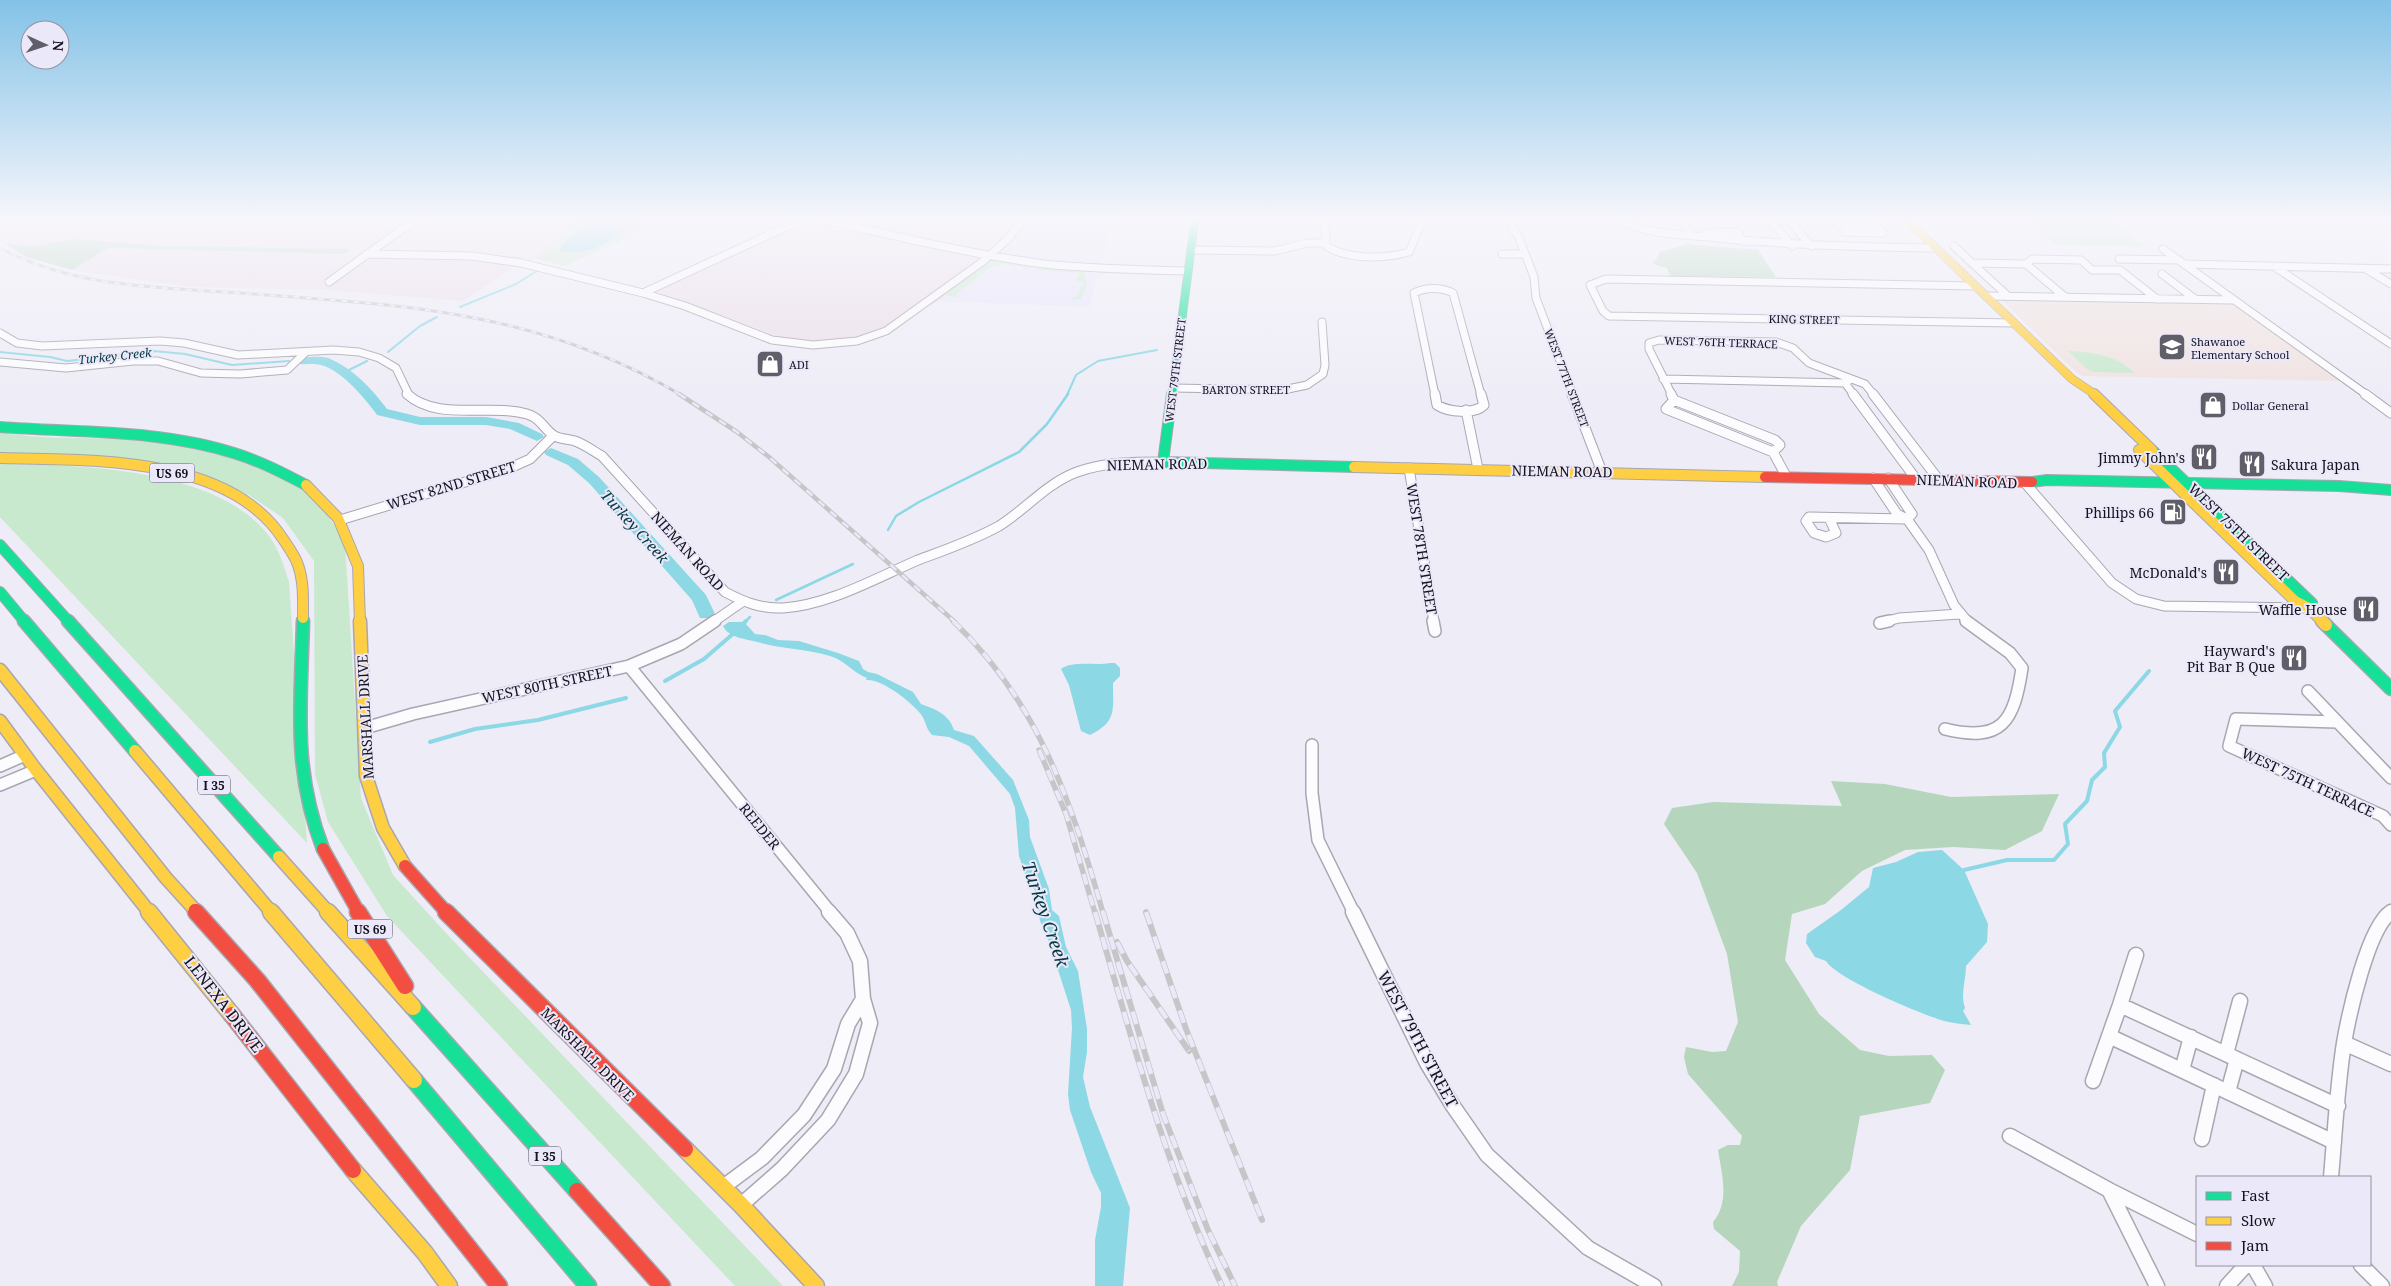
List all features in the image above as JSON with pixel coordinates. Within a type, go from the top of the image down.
[{"type":"main road","name":"WEST 79TH STREET","points":[[1163,462],[1187,279]]},
{"type":"main road","name":"WEST 75TH STREET","points":[[1968,279],[2072,379],[2090,390],[2294,601],[2309,608],[2391,689]]},
{"type":"main road","name":"MARSHALL DRIVE","points":[[0,427],[151,438],[219,449],[268,465],[296,479],[327,503],[340,520],[354,547],[358,566],[366,776],[383,828],[396,854],[412,876],[455,922],[741,1205],[816,1286]]},
{"type":"main road","name":"US 69","points":[[0,458],[107,462],[188,476],[242,498],[279,529],[296,557],[302,594],[300,743],[305,799],[315,830],[336,873],[429,1025]]},
{"type":"main road","name":"NIEMAN ROAD","points":[[1163,462],[2025,482],[2047,480],[2185,487],[2339,486],[2370,490],[2391,490]]},
{"type":"main road","name":"I 35","points":[[0,544],[662,1286]]},
{"type":"main road","name":"I 35","points":[[0,593],[588,1286]]},
{"type":"main road","points":[[0,670],[166,878],[257,980],[499,1286]]},
{"type":"main road","name":"LENEXA DRIVE","points":[[0,721],[36,770],[182,950],[336,1150],[425,1253],[449,1286]]},
{"type":"street","points":[[329,282],[333,279]]},
{"type":"street","points":[[592,279],[685,306],[772,340],[791,344],[813,345],[857,341],[890,329],[958,279]]},
{"type":"street","points":[[643,293],[673,279]]},
{"type":"street","name":"WEST 77TH STREET","points":[[1534,279],[1536,298],[1602,472]]},
{"type":"street","name":"KING STREET","points":[[1606,279],[1592,283],[1590,288],[1605,314],[1613,316],[2013,323]]},
{"type":"street","name":"KING STREET","points":[[1607,279],[1975,286]]},
{"type":"street","points":[[1989,279],[2008,296]]},
{"type":"street","points":[[2044,279],[2065,297]]},
{"type":"street","points":[[2131,279],[2157,299]]},
{"type":"street","points":[[2168,279],[2195,300]]},
{"type":"street","points":[[2205,279],[2391,413]]},
{"type":"street","points":[[2294,279],[2391,344]]},
{"type":"street","points":[[1444,289],[1454,293],[1484,405],[1476,410],[1466,410],[1441,408],[1437,405],[1414,293],[1416,290],[1444,289]]},
{"type":"street","points":[[1986,296],[2233,300]]},
{"type":"street","name":"BARTON STREET","points":[[1173,388],[1283,390],[1307,385],[1323,374],[1325,365],[1322,322]]},
{"type":"street","points":[[0,333],[17,343],[42,346],[160,341],[184,343],[230,354],[346,351],[379,358],[396,368],[407,394],[418,402],[448,409],[522,412],[537,418],[554,436]]},
{"type":"street","name":"WEST 76TH TERRACE","points":[[1773,452],[1666,409],[1674,400],[1649,350],[1652,341],[1776,342],[1793,348],[1808,363],[1848,381],[1865,384],[1939,480]]},
{"type":"street","points":[[0,362],[66,368],[133,361],[158,361],[201,373],[240,374],[287,370],[306,352]]},
{"type":"street","points":[[1664,378],[1848,381],[1916,479]]},
{"type":"street","points":[[1674,400],[1775,440],[1780,445],[1773,452],[1786,476]]},
{"type":"street","points":[[2377,403],[2391,403]]},
{"type":"street","points":[[1466,410],[1478,469]]},
{"type":"street","name":"WEST 82ND STREET","points":[[340,520],[508,469],[530,459],[554,436]]},
{"type":"street","name":"NIEMAN ROAD","points":[[554,436],[577,442],[602,456],[725,592],[742,602],[758,607],[776,608],[820,601],[998,526],[1060,480],[1077,472],[1121,462],[1163,462]]},
{"type":"street","name":"WEST 78TH STREET","points":[[1410,468],[1435,631]]},
{"type":"street","points":[[1873,478],[1897,514],[1907,519],[1929,550],[1960,614],[1984,636],[2010,653],[2022,668],[2020,686],[2006,718],[1994,731],[1969,734],[1945,729]]},
{"type":"street","points":[[1829,518],[1907,519],[1912,514],[1888,478]]},
{"type":"street","points":[[2025,482],[2118,589],[2142,601],[2172,606],[2309,608]]},
{"type":"street","name":"WEST 80TH STREET","points":[[365,728],[413,714],[629,666],[681,644],[742,602]]},
{"type":"street","points":[[1880,623],[1898,618],[1960,614]]},
{"type":"street","name":"REEDER","points":[[629,666],[847,933],[860,961],[862,999],[870,1023],[856,1074],[828,1120],[782,1170],[741,1205]]},
{"type":"street","points":[[2308,691],[2391,778]]},
{"type":"street","name":"WEST 75TH TERRACE","points":[[2337,722],[2236,719],[2230,746],[2387,816],[2391,826]]},
{"type":"street","name":"WEST 79TH STREET","points":[[1312,745],[1310,770],[1314,823],[1318,840],[1399,1009],[1453,1106],[1487,1155],[1541,1207],[1588,1248],[1654,1286]]},
{"type":"street","points":[[0,766],[25,755]]},
{"type":"street","points":[[0,786],[36,770]]},
{"type":"street","points":[[2331,1176],[2344,1043],[2367,950],[2383,917],[2391,912]]},
{"type":"street","points":[[2093,1081],[2136,955]]},
{"type":"street","points":[[723,1188],[762,1158],[804,1115],[834,1069],[848,1024],[862,999]]},
{"type":"street","points":[[2228,1092],[2231,1056],[2240,1000]]},
{"type":"street","points":[[2120,1005],[2338,1106]]},
{"type":"street","points":[[2109,1036],[2334,1142]]},
{"type":"street","points":[[2182,1070],[2191,1037]]},
{"type":"street","points":[[2344,1043],[2391,1064]]},
{"type":"street","points":[[2202,1139],[2214,1085]]},
{"type":"street","points":[[2010,1136],[2109,1190],[2196,1234]]},
{"type":"street","points":[[2109,1190],[2157,1286]]},
{"type":"street","points":[[2227,1286],[2245,1266]]},
{"type":"street","points":[[2254,1266],[2265,1286]]},
{"type":"street","points":[[2362,1266],[2382,1286]]},
{"type":"shaded area","points":[[136,279],[496,279],[464,301],[328,290],[192,287]]},
{"type":"shaded area","points":[[681,279],[969,279],[939,301],[882,330],[846,340],[808,342],[783,338],[655,291]]},
{"type":"shaded area","points":[[969,279],[1097,279],[1089,307],[939,301]]},
{"type":"shaded area","name":"Shawanoe Elementary School","points":[[2001,299],[2233,303],[2342,381],[2083,376],[2078,374]]},
{"type":"green space","points":[[966,279],[975,279],[955,295],[958,297],[947,296],[947,293]]},
{"type":"green space","points":[[1086,279],[1087,283],[1081,299],[1071,300],[1073,297],[1076,297],[1084,283],[1074,280]]},
{"type":"green space","points":[[2068,351],[2086,352],[2112,358],[2134,373],[2094,372],[2087,369]]},
{"type":"green space","points":[[0,432],[45,437],[145,441],[220,453],[246,460],[291,481],[320,506],[345,544],[361,798],[393,875],[445,932],[783,1286],[735,1286],[387,916],[328,822],[315,774],[314,561],[283,518],[249,495],[199,474],[125,459],[0,454]]},
{"type":"green space","points":[[0,464],[106,469],[144,474],[181,483],[216,496],[245,513],[269,536],[278,552],[289,582],[307,843],[0,517]]},
{"type":"green space","points":[[1831,781],[1885,784],[1951,797],[2059,794],[2042,831],[2005,850],[1953,847],[1905,850],[1862,871],[1825,904],[1792,914],[1785,960],[1819,1014],[1860,1050],[1889,1056],[1932,1055],[1945,1070],[1930,1103],[1860,1116],[1850,1170],[1801,1226],[1777,1282],[1778,1286],[1732,1286],[1739,1272],[1740,1251],[1714,1229],[1713,1222],[1722,1206],[1723,1197],[1723,1178],[1718,1150],[1728,1145],[1740,1145],[1742,1136],[1688,1074],[1684,1057],[1686,1047],[1712,1052],[1726,1051],[1738,1022],[1727,954],[1697,873],[1664,824],[1672,808],[1713,802],[1842,806]]},
{"type":"water","points":[[729,622],[744,622],[755,634],[765,635],[778,640],[799,641],[859,661],[863,669],[868,672],[877,674],[913,692],[921,704],[945,716],[952,724],[954,730],[974,736],[1013,780],[1029,820],[1030,837],[1049,889],[1052,910],[1059,916],[1066,947],[1078,971],[1087,1029],[1087,1052],[1083,1077],[1090,1107],[1130,1208],[1123,1286],[1095,1286],[1095,1240],[1101,1207],[1101,1193],[1091,1172],[1070,1110],[1068,1094],[1072,1028],[1071,1010],[1046,933],[1040,921],[1035,891],[1025,874],[1019,856],[1015,808],[1010,794],[969,746],[949,737],[932,735],[915,707],[887,686],[872,680],[866,680],[867,678],[840,660],[830,656],[769,645],[734,636],[723,626]]},
{"type":"water","points":[[1115,663],[1120,668],[1120,676],[1113,683],[1112,714],[1105,725],[1090,735],[1081,731],[1069,685],[1061,669],[1078,664]]},
{"type":"water","points":[[1942,850],[1964,870],[1988,924],[1987,942],[1966,966],[1963,993],[1965,1008],[1963,1011],[1971,1025],[1947,1022],[1933,1017],[1899,1004],[1862,986],[1833,968],[1826,961],[1815,957],[1806,943],[1807,934],[1869,887],[1873,868],[1896,862],[1918,852]]},
{"type":"waterway","points":[[460,307],[524,279]]},
{"type":"waterway","points":[[388,352],[420,326],[437,317]]},
{"type":"waterway","points":[[1067,395],[1076,375],[1098,361],[1157,350]]},
{"type":"waterway","name":"Turkey Creek","points":[[0,352],[50,357],[67,361],[154,351],[185,354],[232,365],[289,361]]},
{"type":"waterway","name":"Turkey Creek","points":[[305,361],[324,361],[339,370],[366,390],[382,412],[420,421],[486,421],[514,426],[537,437]]},
{"type":"waterway","points":[[343,373],[367,361]]},
{"type":"waterway","points":[[888,530],[896,516],[919,502],[1019,452],[1047,424],[1068,394]]},
{"type":"waterway","name":"Turkey Creek","points":[[551,452],[573,462],[594,480],[700,599],[706,614]]},
{"type":"waterway","points":[[776,600],[853,564]]},
{"type":"waterway","points":[[742,625],[750,617]]},
{"type":"waterway","points":[[665,681],[704,659],[734,633]]},
{"type":"waterway","points":[[1964,870],[2007,860],[2054,860],[2068,844],[2065,824],[2087,801],[2092,780],[2105,767],[2104,753],[2120,727],[2115,711],[2149,671]]},
{"type":"waterway","points":[[430,742],[475,729],[538,720],[626,698]]},
{"type":"railway","points":[[93,279],[148,287],[357,302],[413,308],[467,317],[521,329],[574,345],[628,367],[681,395]]},
{"type":"railway","points":[[679,394],[737,432],[769,457],[955,622]]},
{"type":"railway","points":[[953,621],[983,652],[1008,685],[1030,720],[1064,793],[1103,913]]},
{"type":"railway","points":[[1039,750],[1066,814],[1095,913]]},
{"type":"railway","points":[[1095,912],[1151,1102],[1183,1195],[1222,1286]]},
{"type":"railway","points":[[1103,912],[1163,1114],[1208,1230],[1235,1286]]},
{"type":"railway","points":[[1146,912],[1186,1029],[1262,1220]]},
{"type":"railway","points":[[1117,942],[1127,961],[1189,1051]]},
{"type":"traffic: fast","points":[[1187,279],[1163,462],[1354,467]]},
{"type":"traffic: fast","points":[[0,427],[118,434],[197,444],[236,453],[272,467],[306,485]]},
{"type":"traffic: fast","points":[[2152,450],[2312,603],[2309,608]]},
{"type":"traffic: fast","points":[[2032,482],[2047,480],[2339,486],[2391,490]]},
{"type":"traffic: fast","points":[[0,545],[279,857]]},
{"type":"traffic: fast","points":[[0,592],[135,751]]},
{"type":"traffic: fast","points":[[303,618],[300,706],[301,764],[305,793],[312,821],[323,849]]},
{"type":"traffic: fast","points":[[2326,625],[2391,689]]},
{"type":"traffic: fast","points":[[413,1007],[577,1191]]},
{"type":"traffic: fast","points":[[414,1080],[588,1286]]},
{"type":"traffic: slow","points":[[1968,279],[2072,379],[2090,390],[2152,450]]},
{"type":"traffic: slow","points":[[2139,450],[2295,601],[2309,608],[2326,625]]},
{"type":"traffic: slow","points":[[0,458],[79,460],[166,470],[207,482],[243,499],[274,524],[295,557],[301,579],[303,618]]},
{"type":"traffic: slow","points":[[1354,467],[1765,477]]},
{"type":"traffic: slow","points":[[306,485],[338,518],[358,566],[366,776],[383,828],[405,866]]},
{"type":"traffic: slow","points":[[0,670],[166,878],[195,910]]},
{"type":"traffic: slow","points":[[0,721],[36,770],[232,1015]]},
{"type":"traffic: slow","points":[[135,751],[414,1080]]},
{"type":"traffic: slow","points":[[279,857],[413,1007]]},
{"type":"traffic: slow","points":[[685,1149],[741,1205],[816,1286]]},
{"type":"traffic: slow","points":[[353,1170],[425,1253],[449,1286]]},
{"type":"traffic: jam","points":[[1765,477],[2032,482]]},
{"type":"traffic: jam","points":[[323,849],[348,895],[405,986]]},
{"type":"traffic: jam","points":[[405,866],[455,922],[685,1149]]},
{"type":"traffic: jam","points":[[195,910],[257,980],[499,1286]]},
{"type":"traffic: jam","points":[[232,1015],[353,1170]]},
{"type":"traffic: jam","points":[[577,1191],[662,1286]]},
{"type":"place","name":"Shawanoe Elementary School","points":[[2172,347]]},
{"type":"place","name":"ADI","points":[[770,364]]},
{"type":"place","name":"Dollar General","points":[[2213,405]]},
{"type":"place","name":"Jimmy John's","points":[[2204,457]]},
{"type":"place","name":"Sakura Japan","points":[[2252,464]]},
{"type":"place","name":"Phillips 66","points":[[2173,512]]},
{"type":"place","name":"McDonald's","points":[[2226,572]]},
{"type":"place","name":"Waffle House","points":[[2366,609]]},
{"type":"place","name":"Hayward's Pit Bar B Que","points":[[2294,658]]}]
